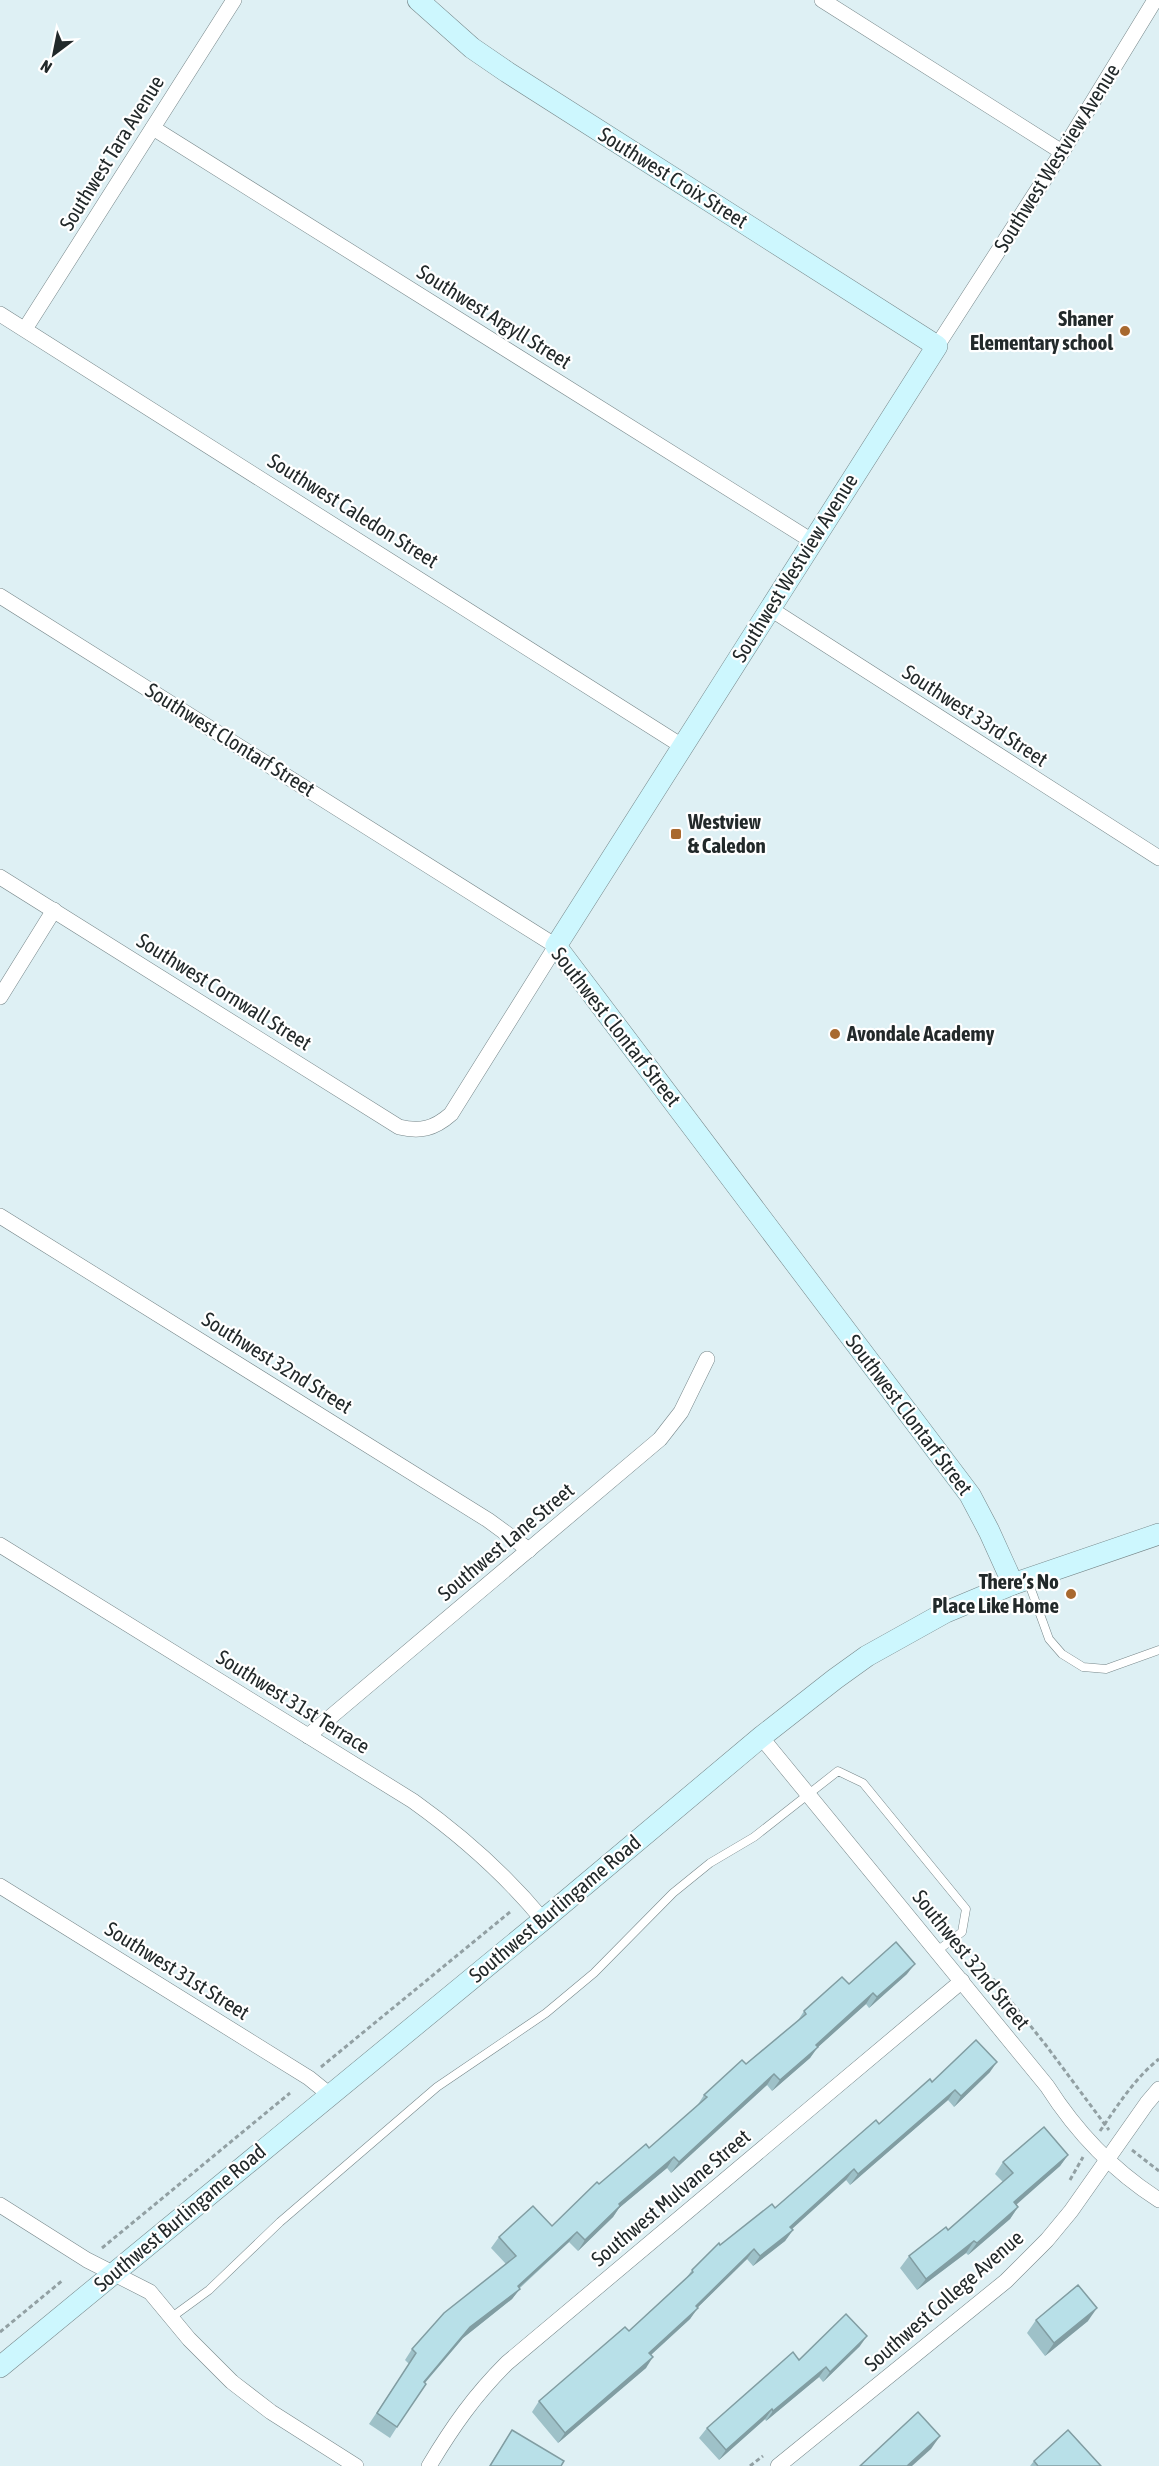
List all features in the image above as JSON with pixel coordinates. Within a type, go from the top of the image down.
[{"type":"street","name":"Southwest Tara Avenue","points":[[25,329],[234,0]]},
{"type":"street","name":"Southwest Croix Street","points":[[418,0],[472,48],[507,72],[937,346]]},
{"type":"street","points":[[822,0],[1062,152]]},
{"type":"street","name":"Southwest Westview Avenue","points":[[430,1128],[442,1123],[450,1114],[769,608],[1062,152],[1155,0]]},
{"type":"street","name":"Southwest Argyll Street","points":[[153,129],[812,541]]},
{"type":"street","name":"Southwest Caledon Street","points":[[0,314],[682,746]]},
{"type":"street","name":"Southwest Clontarf Street","points":[[0,596],[556,946],[970,1495],[1020,1582]]},
{"type":"street","name":"Southwest 33rd Street","points":[[769,608],[1159,858]]},
{"type":"street","name":"Southwest Cornwall Street","points":[[0,877],[399,1126],[411,1130],[430,1128]]},
{"type":"street","points":[[0,997],[54,910]]},
{"type":"street","name":"Southwest 32nd Street","points":[[0,1216],[488,1520],[529,1550]]},
{"type":"street","name":"Southwest Lane Street","points":[[308,1736],[660,1439],[681,1412],[708,1359]]},
{"type":"street","name":"Southwest Burlingame Road","points":[[0,2367],[543,1920],[761,1737],[867,1656],[946,1612],[1020,1582],[1158,1537]]},
{"type":"street","name":"Southwest 31st Terrace","points":[[0,1545],[413,1802],[452,1829],[510,1883],[543,1920]]},
{"type":"street","name":"Southwest 32nd Street","points":[[761,1737],[1047,2086],[1070,2121],[1090,2145],[1126,2178],[1159,2200]]},
{"type":"street","name":"Southwest 31st Street","points":[[0,1886],[309,2078],[330,2095]]},
{"type":"street","name":"Southwest Mulvane Street","points":[[429,2466],[459,2417],[507,2363],[962,1981]]},
{"type":"street","name":"Southwest College Avenue","points":[[778,2466],[1006,2282],[1059,2226],[1159,2090]]},
{"type":"street","points":[[0,2205],[87,2260],[150,2292],[189,2339],[232,2382],[271,2412],[356,2466]]},
{"type":"lane","points":[[1020,1582],[1049,1640],[1062,1654],[1083,1667],[1106,1669],[1159,1650]]},
{"type":"lane","points":[[172,2317],[209,2290],[280,2222],[437,2087],[546,2013],[594,1972],[673,1893],[710,1863],[754,1837],[838,1771],[863,1784],[871,1792],[966,1909],[962,1932],[937,1951]]},
{"type":"path","points":[[321,2067],[510,1912]]},
{"type":"path","points":[[993,1979],[1045,2044],[1104,2125],[1120,2141],[1159,2171]]},
{"type":"path","points":[[1068,2184],[1090,2145],[1126,2091],[1144,2071],[1159,2059]]},
{"type":"path","points":[[102,2248],[290,2093]]},
{"type":"path","points":[[931,2318],[1018,2244]]},
{"type":"path","points":[[0,2332],[63,2280]]},
{"type":"path","points":[[750,2466],[769,2452]]},
{"type":"building","points":[[896,1942],[915,1964],[877,1997],[873,1993],[816,2045],[818,2047],[780,2080],[774,2074],[679,2162],[674,2157],[619,2204],[620,2206],[585,2240],[577,2232],[518,2286],[520,2289],[470,2327],[424,2382],[426,2384],[397,2427],[377,2413],[416,2353],[412,2349],[444,2313],[516,2256],[499,2237],[533,2206],[552,2226],[597,2182],[599,2184],[646,2144],[649,2148],[707,2097],[704,2095],[742,2060],[746,2064],[806,2014],[804,2011],[842,1977],[849,1984]]},
{"type":"building","points":[[976,2040],[997,2062],[961,2096],[955,2090],[858,2174],[854,2169],[790,2227],[793,2230],[760,2256],[754,2249],[696,2306],[698,2308],[649,2353],[653,2357],[565,2433],[539,2401],[625,2327],[629,2331],[693,2272],[692,2270],[719,2243],[720,2245],[772,2204],[775,2208],[876,2120],[879,2124],[930,2079],[932,2082]]},
{"type":"building","points":[[1044,2127],[1068,2155],[1014,2202],[1018,2207],[977,2243],[974,2241],[926,2279],[909,2256],[946,2227],[948,2230],[1013,2173],[1003,2162]]},
{"type":"building","points":[[1078,2285],[1097,2308],[1054,2343],[1036,2320]]},
{"type":"building","points":[[846,2314],[867,2336],[830,2372],[826,2367],[773,2411],[772,2409],[726,2450],[707,2428],[793,2352],[799,2360]]},
{"type":"building","points":[[918,2412],[940,2436],[907,2466],[860,2466]]},
{"type":"building","points":[[512,2430],[564,2461],[561,2466],[490,2466]]},
{"type":"building","points":[[1068,2430],[1101,2466],[1038,2466],[1034,2461]]},
{"type":"place","name":"Shaner Elementary school","points":[[1125,331]]},
{"type":"place","name":"Westview & Caledon","points":[[676,834]]},
{"type":"place","name":"Avondale Academy","points":[[835,1034]]},
{"type":"place","name":"There’s No Place Like Home","points":[[1071,1594]]}]
